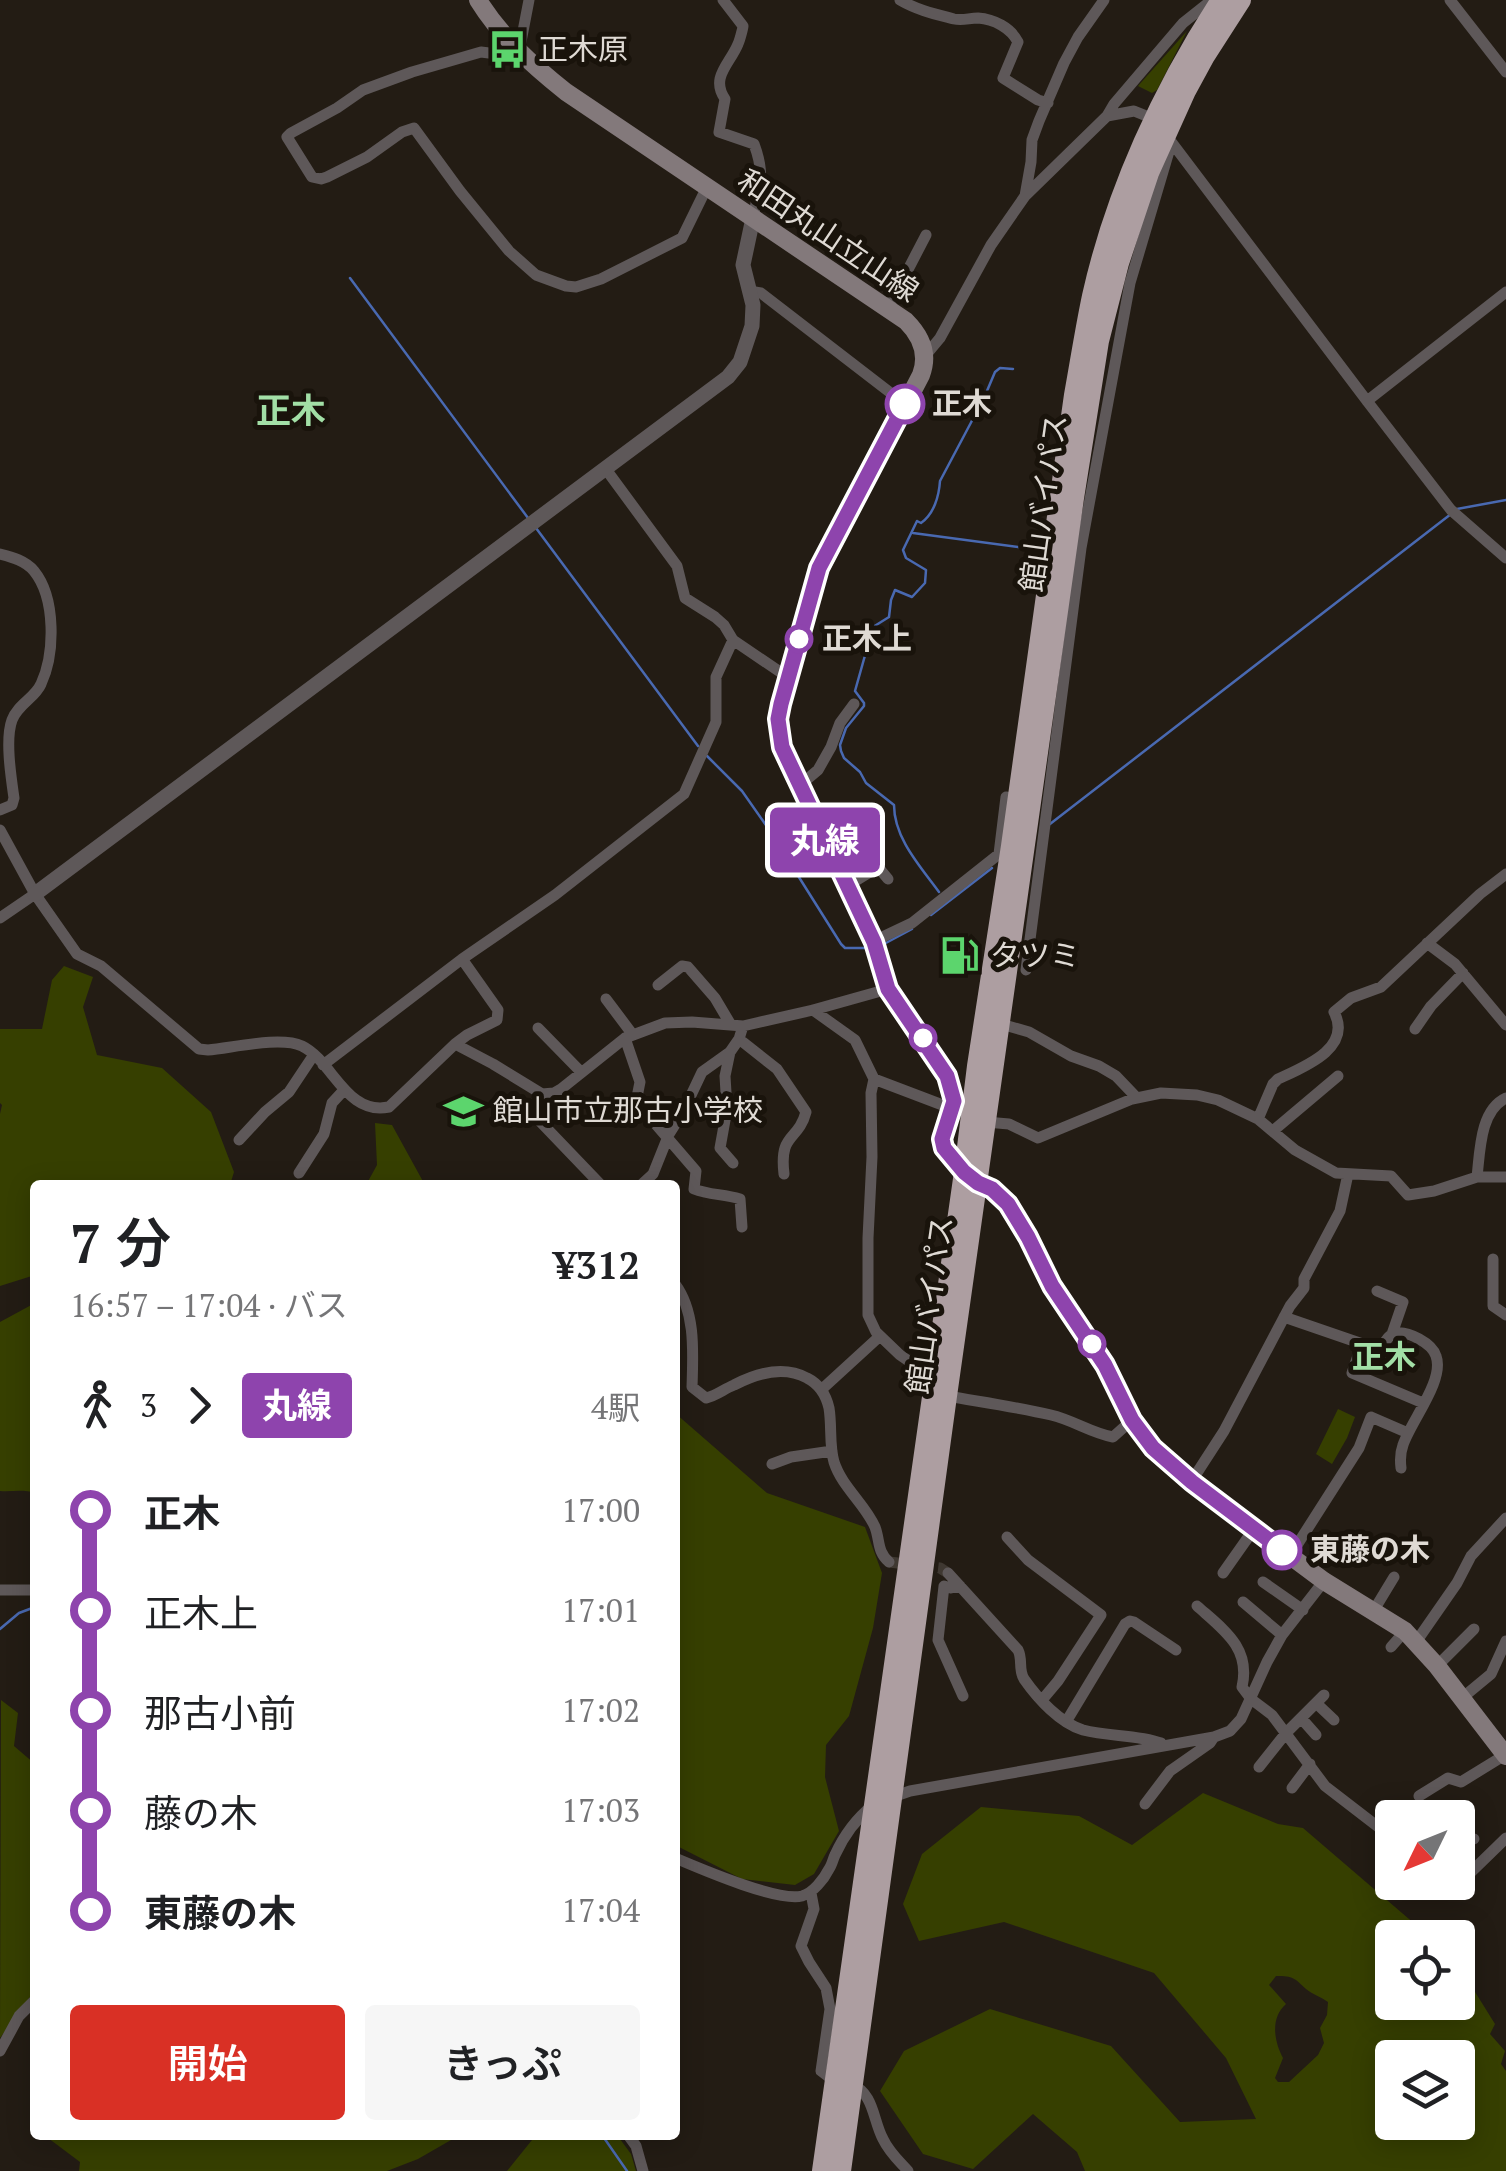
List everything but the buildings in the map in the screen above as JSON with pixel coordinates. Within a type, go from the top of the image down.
[{"type":"highway","name":"館山バイパス","points":[[841,2171],[844,2084],[934,1372],[971,1178],[986,1122],[1096,358],[1118,263],[1190,50],[1221,0]]},
{"type":"highway","name":"館山バイパス","points":[[882,1801],[947,1396],[971,1178],[962,1072],[1018,799],[1086,324],[1116,216],[1205,56],[1242,0]]},
{"type":"highway","name":"館山バイパス","points":[[822,2171],[844,2084]]},
{"type":"main road","name":"和田丸山立山線","points":[[478,0],[501,34],[566,92],[888,308],[914,328],[925,356]]},
{"type":"main road","points":[[925,356],[920,375],[819,568],[781,704],[779,733],[786,759],[874,942],[888,989],[962,1072],[942,1139],[944,1148],[971,1178],[992,1189],[1008,1204],[1052,1286],[1105,1365],[1132,1420],[1153,1448],[1290,1556],[1410,1636],[1506,1756]]},
{"type":"street","points":[[529,0],[519,52],[513,56],[482,52],[412,72],[363,90],[287,137],[312,177],[321,180],[414,128],[510,251],[536,276],[576,287],[682,238],[706,187]]},
{"type":"street","points":[[0,918],[717,386],[740,362],[752,326],[753,305],[743,265],[762,165],[754,144],[719,132],[725,99],[718,90],[719,76],[739,43],[743,26],[723,0]]},
{"type":"street","points":[[900,0],[917,10],[951,18],[995,21],[1014,34],[1018,42],[1003,78],[1048,103]]},
{"type":"street","points":[[951,18],[952,0]]},
{"type":"street","points":[[1024,196],[1032,140],[1064,63],[1104,0]]},
{"type":"street","points":[[925,356],[940,338],[991,245],[1024,196],[1107,116],[1184,23],[1212,0]]},
{"type":"street","points":[[1450,0],[1506,72]]},
{"type":"street","points":[[1107,116],[1134,110],[1164,132],[1454,513],[1506,558]]},
{"type":"street","points":[[1026,970],[1082,548],[1130,283],[1164,132]]},
{"type":"street","points":[[888,308],[926,236]]},
{"type":"street","points":[[749,292],[761,293],[905,404]]},
{"type":"street","points":[[1366,401],[1506,292]]},
{"type":"street","points":[[604,468],[676,566],[685,598],[715,617],[733,640],[789,678]]},
{"type":"street","points":[[0,554],[32,568],[47,598],[52,632],[40,688],[23,702],[12,720],[9,734],[14,798],[12,805],[0,810]]},
{"type":"street","points":[[239,1140],[318,1060],[555,895],[684,794],[716,722],[716,677],[733,640]]},
{"type":"street","points":[[799,786],[818,770],[840,723],[854,704]]},
{"type":"street","points":[[874,942],[912,923],[999,854],[1006,797],[1018,799]]},
{"type":"street","points":[[0,830],[35,894],[77,954],[101,966],[199,1049],[268,1042],[301,1046],[344,1090],[378,1110],[389,1107],[467,1034],[498,1020],[498,1010],[462,959]]},
{"type":"street","points":[[848,886],[878,867],[888,880]]},
{"type":"street","points":[[1258,1120],[1278,1079],[1330,1048],[1338,1030],[1334,1012],[1351,998],[1381,987],[1506,874]]},
{"type":"street","points":[[1427,943],[1451,960],[1506,1024]]},
{"type":"street","points":[[658,986],[682,966],[688,967],[738,1030],[777,1069],[806,1112],[802,1126],[790,1136],[782,1154],[784,1174]]},
{"type":"street","points":[[1415,1029],[1463,973]]},
{"type":"street","points":[[596,1180],[531,1112],[532,1106],[561,1089],[629,1036],[664,1023],[692,1022],[738,1030],[888,989]]},
{"type":"street","points":[[606,999],[629,1036],[640,1082],[637,1098],[646,1114],[696,1171],[694,1189],[740,1199],[742,1227]]},
{"type":"street","points":[[813,1010],[855,1040],[874,1079],[868,1315],[880,1336],[916,1366],[934,1372]]},
{"type":"street","points":[[1001,1024],[1028,1032],[1071,1056],[1099,1066],[1116,1076],[1137,1098]]},
{"type":"street","points":[[538,1028],[581,1072]]},
{"type":"street","points":[[733,1163],[720,1148],[727,1109],[725,1076],[738,1030]]},
{"type":"street","points":[[455,1044],[548,1094]]},
{"type":"street","points":[[646,1180],[653,1174],[702,1072],[730,1052]]},
{"type":"street","points":[[1274,1130],[1338,1076]]},
{"type":"street","points":[[874,1079],[952,1109]]},
{"type":"street","points":[[299,1173],[324,1134],[332,1103],[344,1090]]},
{"type":"street","points":[[986,1122],[1009,1124],[1038,1138],[1137,1098],[1161,1093],[1196,1095],[1218,1100],[1258,1120],[1285,1143],[1336,1173],[1391,1176],[1408,1196],[1478,1177],[1506,1177]]},
{"type":"street","points":[[1478,1177],[1488,1115],[1506,1098]]},
{"type":"street","points":[[1192,1482],[1304,1288],[1304,1279],[1340,1211],[1348,1174]]},
{"type":"street","points":[[1493,1259],[1493,1306],[1506,1315]]},
{"type":"street","points":[[680,1291],[690,1318],[692,1387],[697,1392],[712,1398],[770,1371],[802,1375],[822,1390],[828,1406],[833,1460],[875,1528],[882,1556],[889,1562]]},
{"type":"street","points":[[1284,1317],[1380,1350],[1392,1334],[1403,1302],[1377,1291]]},
{"type":"street","points":[[1392,1334],[1424,1342],[1435,1353],[1436,1374],[1408,1433],[1400,1454],[1400,1468]]},
{"type":"street","points":[[822,1390],[880,1336]]},
{"type":"street","points":[[1362,1344],[1352,1373],[1423,1403]]},
{"type":"street","points":[[947,1396],[1051,1415],[1112,1437],[1132,1420]]},
{"type":"street","points":[[1290,1556],[1359,1448],[1372,1418],[1408,1433]]},
{"type":"street","points":[[772,1464],[832,1451]]},
{"type":"street","points":[[1391,1647],[1410,1636],[1457,1583],[1472,1556],[1506,1518]]},
{"type":"street","points":[[1223,1572],[1254,1529]]},
{"type":"street","points":[[1007,1538],[1028,1560],[1101,1615],[1042,1700]]},
{"type":"street","points":[[948,1573],[1018,1650],[1023,1678],[1066,1722],[1086,1730],[1165,1744]]},
{"type":"street","points":[[1374,1610],[1394,1577]]},
{"type":"street","points":[[680,1860],[718,1876],[798,1898],[811,1892],[829,1870],[852,1825],[882,1801],[910,1791],[1230,1731],[1251,1699],[1282,1636],[1324,1580]]},
{"type":"street","points":[[1262,1582],[1302,1610]]},
{"type":"street","points":[[960,1586],[944,1586],[938,1640],[962,1696]]},
{"type":"street","points":[[0,1590],[30,1590]]},
{"type":"street","points":[[1242,1602],[1282,1636]]},
{"type":"street","points":[[1197,1606],[1239,1648],[1245,1670],[1242,1688],[1286,1733],[1325,1786],[1375,1825]]},
{"type":"street","points":[[1066,1722],[1126,1624],[1134,1622],[1176,1650]]},
{"type":"street","points":[[1436,1666],[1474,1629]]},
{"type":"street","points":[[1462,1698],[1491,1674],[1506,1642]]},
{"type":"street","points":[[1259,1767],[1320,1699],[1334,1720]]},
{"type":"street","points":[[1301,1718],[1316,1736]]},
{"type":"street","points":[[1145,1804],[1170,1771],[1210,1744],[1214,1737]]},
{"type":"street","points":[[1418,1796],[1448,1778],[1461,1782],[1506,1756]]},
{"type":"street","points":[[1292,1788],[1310,1764]]},
{"type":"street","points":[[1475,1868],[1506,1838]]},
{"type":"street","points":[[811,1892],[814,1908],[801,1946],[826,1988],[830,2009],[821,2071],[858,2087],[866,2096],[884,2142],[908,2171]]},
{"type":"street","points":[[0,2051],[19,2016],[30,2005]]},
{"type":"street","points":[[632,2140],[644,2171]]},
{"type":"green space","points":[[1187,31],[1157,90],[1152,93],[1138,86]]},
{"type":"green space","points":[[64,966],[93,977],[83,1007],[97,1055],[162,1068],[211,1112],[234,1172],[232,1180],[30,1180],[30,1277],[0,1286],[0,1029],[42,1029],[52,980]]},
{"type":"green space","points":[[375,1123],[392,1125],[422,1180],[369,1180],[377,1165]]},
{"type":"green space","points":[[30,1306],[30,1492],[0,1491],[0,1322]]},
{"type":"green space","points":[[1338,1409],[1355,1417],[1332,1464],[1316,1454]]},
{"type":"green space","points":[[680,1417],[767,1493],[865,1527],[882,1573],[873,1628],[849,1716],[826,1745],[825,1777],[839,1831],[814,1874],[795,1885],[742,1879],[680,1848]]},
{"type":"green space","points":[[1,1700],[18,1713],[14,1746],[30,1760],[30,1997],[0,2038]]},
{"type":"green space","points":[[1203,1793],[1278,1824],[1303,1828],[1375,1890],[1375,1900],[1387,1900],[1410,1920],[1375,1920],[1375,2020],[1475,2020],[1475,1992],[1495,2024],[1490,2034],[1505,2051],[1501,2064],[1506,2071],[1506,2171],[1085,2171],[1077,2152],[1033,2114],[973,2169],[923,2154],[880,2091],[904,2051],[990,2009],[1111,2046],[1180,2122],[1256,2119],[1226,2058],[1154,1973],[1004,1922],[919,1941],[903,1904],[922,1854],[981,1807],[1079,1816],[1132,1845]],"holes":[[[1276,1976],[1287,1976],[1328,2002],[1327,2015],[1320,2028],[1324,2043],[1318,2055],[1289,2082],[1278,2082],[1275,2078],[1283,2058],[1277,2044],[1276,2023],[1286,2004],[1269,1985]]]},
{"type":"green space","points":[[51,2140],[451,2140],[387,2171],[79,2171],[80,2162]]},
{"type":"green space","points":[[532,2140],[621,2140],[631,2154],[636,2171],[507,2171]]},
{"type":"waterway","points":[[350,278],[528,518]]},
{"type":"waterway","points":[[939,892],[903,840],[894,805],[866,783],[844,758],[840,745],[846,728],[864,706],[855,691],[873,627],[889,617],[895,590],[912,597],[925,583],[926,570],[906,558],[903,550],[917,521],[921,523],[932,510],[940,481],[995,372],[1000,368],[1013,369]]},
{"type":"waterway","points":[[1457,509],[1506,500]]},
{"type":"waterway","points":[[1050,824],[1451,514]]},
{"type":"waterway","points":[[536,528],[698,746]]},
{"type":"waterway","points":[[913,533],[1033,549]]},
{"type":"waterway","points":[[707,756],[742,791],[841,944],[845,948],[869,948]]},
{"type":"waterway","points":[[931,915],[992,868]]},
{"type":"waterway","points":[[884,944],[912,929]]},
{"type":"waterway","points":[[0,1629],[30,1609]]},
{"type":"waterway","points":[[605,2140],[627,2171]]},
{"type":"tunnel","points":[[889,1562],[940,1568],[948,1573]]},
{"type":"bus line","name":"丸線","points":[[905,404],[815,579],[778,719],[782,747],[874,942],[888,989],[947,1076],[954,1101],[942,1139],[944,1148],[964,1172],[1008,1204],[1052,1286],[1105,1365],[1132,1420],[1153,1448],[1282,1550]]},
{"type":"place","name":"正木原","points":[[508,50]]},
{"type":"place","name":"正木","points":[[905,404]]},
{"type":"place","name":"正木上","points":[[799,639]]},
{"type":"place","name":"タツミ","points":[[960,956]]},
{"type":"place","name":"館山市立那古小学校","points":[[463,1111]]},
{"type":"place","name":"東藤の木","points":[[1282,1550]]},
{"type":"district","name":"正木","points":[[291,411]]},
{"type":"district","name":"正木","points":[[1384,1357]]}]
